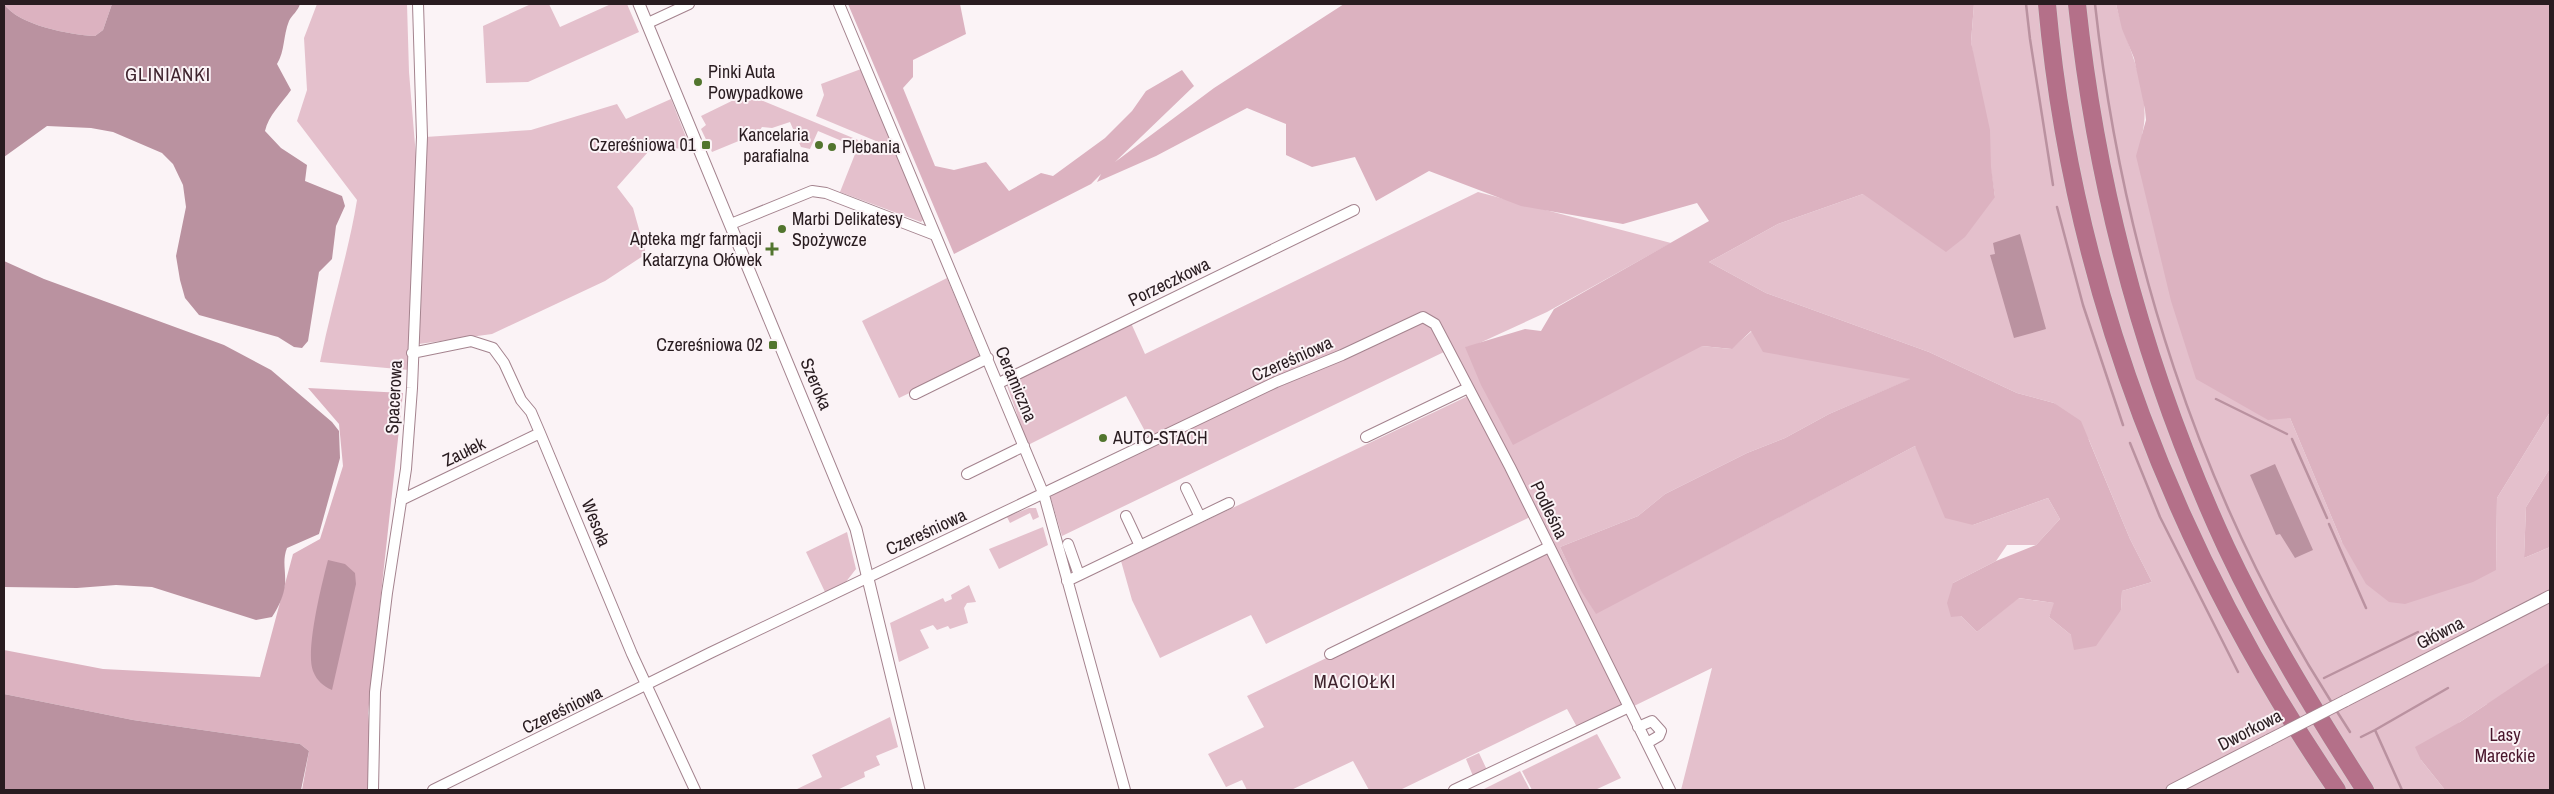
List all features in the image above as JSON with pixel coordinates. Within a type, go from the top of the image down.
[{"type":"highway","points":[[2047,4],[2056,81],[2077,197],[2110,320],[2156,456],[2202,559],[2247,647],[2274,694],[2337,790]]},
{"type":"highway","points":[[2077,4],[2085,77],[2096,141],[2126,272],[2165,398],[2183,447],[2227,548],[2297,681],[2365,790]]},
{"type":"street","name":"Spacerowa","points":[[373,790],[376,692],[387,593],[406,470],[422,137],[418,4]]},
{"type":"street","name":"Szeroka","points":[[640,4],[850,513],[869,577],[919,790]]},
{"type":"street","points":[[648,23],[689,4]]},
{"type":"street","name":"Ceramiczna","points":[[839,4],[935,236],[999,382],[1044,495],[1066,581],[1125,790]]},
{"type":"street","points":[[731,224],[812,191],[826,193],[935,236]]},
{"type":"street","name":"Porzeczkowa","points":[[999,382],[1354,210]]},
{"type":"street","name":"Czereśniowa","points":[[433,790],[869,577],[1044,495],[1276,382],[1342,355],[1422,316],[1435,324]]},
{"type":"street","name":"Podleśna","points":[[1435,324],[1670,790]]},
{"type":"street","name":"Wesoła","points":[[412,353],[471,341],[493,348],[504,363],[521,400],[531,412],[646,687],[695,790]]},
{"type":"street","points":[[915,394],[988,358]]},
{"type":"street","points":[[1366,437],[1468,388]]},
{"type":"street","name":"Zaułek","points":[[401,500],[540,433]]},
{"type":"street","points":[[968,474],[1024,446]]},
{"type":"street","points":[[1186,488],[1200,517]]},
{"type":"street","points":[[1066,581],[1229,503]]},
{"type":"street","points":[[1126,516],[1140,546]]},
{"type":"street","points":[[1068,544],[1079,575]]},
{"type":"street","points":[[1330,654],[1549,547]]},
{"type":"street","name":"Główna","points":[[2345,701],[2550,596]]},
{"type":"street","name":"Dworkowa","points":[[2172,790],[2345,701]]},
{"type":"street","points":[[1454,790],[1630,709]]},
{"type":"street","points":[[1469,790],[1630,709]]},
{"type":"street","points":[[1638,727],[1652,720],[1661,730],[1660,736],[1647,743]]},
{"type":"shaded area","points":[[4,4],[21,18],[45,28],[72,34],[95,36],[103,30],[112,4],[300,4],[289,21],[277,64],[291,90],[272,115],[265,131],[281,148],[307,165],[305,181],[342,196],[345,206],[336,226],[332,259],[319,272],[308,341],[302,348],[294,347],[278,337],[199,315],[185,298],[176,256],[186,207],[183,185],[173,164],[162,153],[113,132],[91,128],[47,126],[4,157]]},
{"type":"shaded area","points":[[317,4],[407,4],[409,72],[417,169],[409,370],[320,362],[357,200],[297,121],[307,90],[304,38]]},
{"type":"shaded area","points":[[531,4],[549,4],[560,27],[611,4],[627,4],[639,32],[528,82],[486,83],[483,26]]},
{"type":"shaded area","points":[[1974,4],[2116,4],[2141,85],[2144,102],[2142,135],[2290,418],[2342,542],[2496,570],[2497,498],[2550,412],[2550,468],[2526,507],[2524,558],[2550,547],[2550,787],[2487,704],[2460,722],[2421,760],[2445,790],[1681,790],[1712,668],[1634,706],[1577,727],[1567,709],[1400,790],[1369,790],[1353,761],[1291,790],[1247,790],[1242,780],[1226,787],[1208,754],[1264,727],[1247,696],[1548,552],[1530,517],[1266,644],[1251,615],[1160,658],[1132,600],[1121,561],[1468,396],[1446,351],[1062,536],[1050,495],[1153,446],[1126,396],[1028,445],[1006,383],[1131,323],[1145,354],[1478,192],[1671,243],[1547,312],[1473,346],[1466,347],[1702,346],[1731,349],[1752,331],[1911,379],[1829,414],[1785,438],[1747,453],[1665,494],[1638,516],[1560,547],[1581,590],[1596,613],[1915,446],[1973,525],[2048,498],[2060,519],[2036,545],[2007,545],[1996,561],[1953,583],[1961,616],[1977,632],[2018,598],[2055,603],[2049,617],[2071,635],[2121,610],[2122,591],[2152,582],[2130,539],[2089,440],[2054,403],[2017,393],[1929,352],[1766,293],[1709,262],[1778,224],[1863,194],[1995,197],[1971,42]]},
{"type":"shaded area","points":[[861,69],[895,149],[816,116],[824,95],[821,84]]},
{"type":"shaded area","points":[[746,94],[858,140],[856,147],[818,131],[810,149],[801,147],[790,122],[772,128],[762,127],[758,133],[712,152],[701,129],[706,125],[701,116]]},
{"type":"shaded area","points":[[671,99],[690,147],[648,152],[617,187],[633,208],[646,254],[605,281],[492,334],[419,344],[417,327],[425,137],[531,130],[617,104],[626,119]]},
{"type":"shaded area","points":[[861,139],[896,154],[925,218],[921,222],[840,192]]},
{"type":"shaded area","points":[[2020,234],[2046,329],[2014,338],[1990,255],[1995,254],[1993,243]]},
{"type":"shaded area","points":[[4,261],[44,279],[224,345],[271,370],[332,422],[339,431],[340,458],[319,534],[287,548],[284,561],[284,588],[280,602],[272,617],[256,620],[152,587],[116,585],[77,588],[4,587]]},
{"type":"shaded area","points":[[947,278],[981,359],[899,398],[862,321]]},
{"type":"shaded area","points":[[2275,464],[2313,550],[2295,558],[2280,534],[2276,535],[2250,475]]},
{"type":"shaded area","points":[[1029,508],[1036,508],[1039,517],[1033,520],[1030,513],[1010,523],[1007,517]]},
{"type":"shaded area","points":[[1043,527],[1048,545],[999,569],[989,549]]},
{"type":"shaded area","points":[[847,532],[856,569],[845,583],[825,592],[806,552]]},
{"type":"shaded area","points":[[328,560],[345,564],[355,573],[356,584],[332,690],[316,678],[311,661],[315,617]]},
{"type":"shaded area","points":[[969,585],[976,602],[967,603],[964,608],[968,623],[950,629],[948,626],[937,630],[933,625],[920,630],[929,648],[899,662],[890,623],[943,598],[945,602],[952,599],[951,595]]},
{"type":"shaded area","points":[[4,694],[133,720],[300,744],[309,751],[301,790],[4,790]]},
{"type":"shaded area","points":[[890,717],[898,747],[876,756],[880,765],[864,772],[865,777],[837,790],[795,790],[822,777],[812,755]]},
{"type":"shaded area","points":[[1597,734],[1621,778],[1595,790],[1532,790],[1522,771]]},
{"type":"shaded area","points":[[1479,753],[1487,770],[1473,776],[1466,759]]},
{"type":"shaded area","points":[[1520,771],[1530,790],[1482,790]]},
{"type":"green space","points":[[4,4],[112,4],[103,30],[95,36],[72,34],[45,28],[21,18]]},
{"type":"green space","points":[[848,4],[960,4],[966,34],[913,60],[913,77],[903,88],[935,166],[954,170],[986,162],[1009,191],[1041,173],[1053,176],[1105,138],[1132,111],[1146,91],[1182,70],[1194,86],[1115,162],[1214,88],[1344,4],[1974,4],[1971,42],[1990,130],[1991,167],[1995,197],[1965,237],[1946,252],[1863,194],[1778,224],[1709,262],[1766,293],[1929,352],[2017,393],[2054,403],[2081,421],[2130,539],[2152,582],[2122,591],[2121,610],[2096,646],[2074,650],[2071,635],[2049,617],[2054,603],[2019,598],[1977,632],[1961,616],[1951,617],[1947,603],[1953,583],[1996,561],[2036,545],[2060,519],[2048,498],[1973,525],[1945,518],[1915,446],[1596,614],[1581,591],[1560,547],[1638,516],[1665,494],[1747,453],[1785,438],[1829,414],[1910,379],[1763,352],[1751,331],[1732,349],[1702,346],[1513,445],[1481,385],[1465,347],[1525,329],[1541,331],[1554,309],[1709,221],[1697,203],[1623,224],[1521,206],[1429,171],[1376,201],[1355,157],[1312,167],[1286,155],[1286,124],[1247,108],[1156,156],[1097,182],[1101,174],[1091,184],[954,254]]},
{"type":"green space","points":[[2116,4],[2550,4],[2550,412],[2497,498],[2496,570],[2473,582],[2405,604],[2389,602],[2366,584],[2342,542],[2290,418],[2268,420],[2196,379],[2171,301],[2136,156],[2146,120],[2145,110],[2134,58],[2122,29]]},
{"type":"green space","points":[[308,388],[403,393],[368,713],[371,750],[368,790],[302,790],[309,751],[300,744],[133,720],[4,694],[4,650],[103,669],[260,677],[293,554],[320,539],[343,466],[339,424]]},
{"type":"green space","points":[[2550,468],[2550,547],[2524,558],[2526,507]]},
{"type":"green space","name":"Lasy Mareckie","points":[[2550,662],[2550,790],[2445,790],[2421,760],[2415,747],[2460,722]]},
{"type":"waterway","points":[[2026,4],[2053,185]]},
{"type":"waterway","points":[[2095,4],[2107,96],[2125,187],[2147,278],[2174,367],[2206,455],[2243,540],[2285,623],[2332,703]]},
{"type":"waterway","points":[[2057,207],[2083,305],[2123,425]]},
{"type":"waterway","points":[[2216,399],[2287,434]]},
{"type":"waterway","points":[[2292,439],[2327,518]]},
{"type":"waterway","points":[[2130,443],[2160,517],[2238,672]]},
{"type":"waterway","points":[[2329,524],[2366,608]]},
{"type":"waterway","points":[[2324,678],[2418,632]]},
{"type":"waterway","points":[[2375,730],[2448,688]]},
{"type":"waterway","points":[[2336,710],[2350,732]]},
{"type":"waterway","points":[[2361,737],[2375,730],[2402,790]]},
{"type":"place","name":"Pinki Auta Powypadkowe","points":[[698,82]]},
{"type":"place","name":"Czereśniowa 01","points":[[706,145]]},
{"type":"place","name":"Kancelaria parafialna","points":[[819,145]]},
{"type":"place","name":"Plebania","points":[[832,147]]},
{"type":"place","name":"Marbi Delikatesy Spożywcze","points":[[782,229]]},
{"type":"place","name":"Apteka mgr farmacji Katarzyna Ołówek","points":[[772,249]]},
{"type":"place","name":"Czereśniowa 02","points":[[773,345]]},
{"type":"place","name":"AUTO-STACH","points":[[1103,438]]},
{"type":"district","name":"GLINIANKI","points":[[168,74]]},
{"type":"district","name":"MACIOŁKI","points":[[1355,681]]}]
